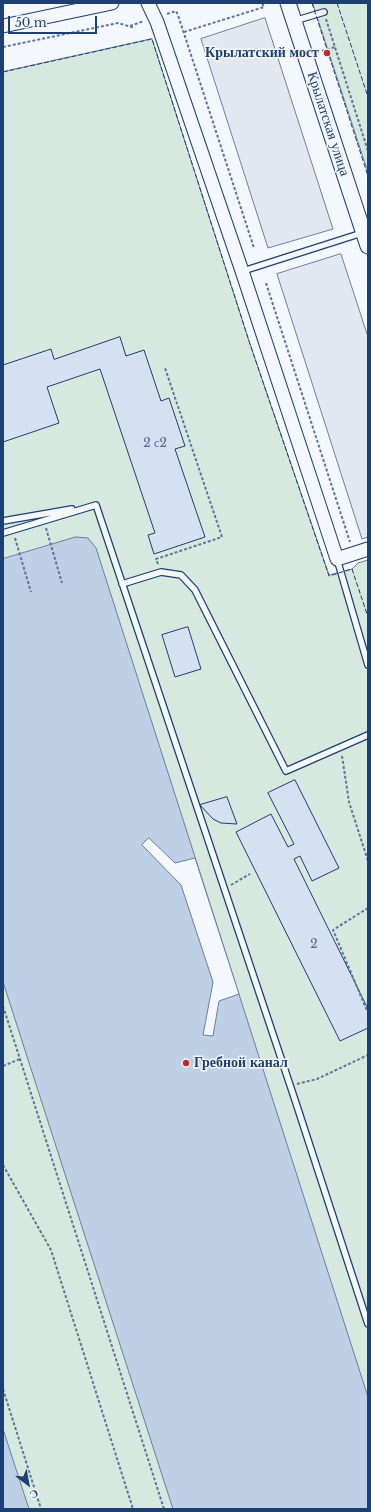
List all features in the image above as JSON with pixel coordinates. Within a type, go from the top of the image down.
[{"type":"main road","name":"Крылатская улица","points":[[288,3],[366,239]]},
{"type":"street","points":[[3,26],[112,3]]},
{"type":"street","points":[[148,3],[157,22],[242,271],[336,559],[368,549]]},
{"type":"lane","points":[[294,21],[324,12]]},
{"type":"lane","points":[[242,271],[366,239]]},
{"type":"lane","points":[[3,533],[96,505]]},
{"type":"lane","points":[[3,521],[96,505]]},
{"type":"lane","points":[[96,505],[368,1324]]},
{"type":"lane","points":[[336,559],[368,665]]},
{"type":"lane","points":[[122,584],[161,572],[181,575],[195,590],[286,771],[368,735]]},
{"type":"path","points":[[184,32],[264,7],[262,3]]},
{"type":"path","points":[[324,12],[368,151]]},
{"type":"path","points":[[178,15],[254,248]]},
{"type":"path","points":[[3,47],[111,24],[135,28]]},
{"type":"path","points":[[322,51],[335,47]]},
{"type":"path","points":[[266,283],[354,553]]},
{"type":"path","points":[[156,559],[222,537],[165,368]]},
{"type":"path","points":[[44,521],[62,583]]},
{"type":"path","points":[[12,530],[31,592]]},
{"type":"path","points":[[341,747],[349,802],[368,861]]},
{"type":"path","points":[[223,889],[250,874]]},
{"type":"path","points":[[368,908],[333,930],[368,1013]]},
{"type":"path","points":[[3,1006],[164,1509]]},
{"type":"path","points":[[290,1086],[317,1079],[368,1055]]},
{"type":"path","points":[[3,1066],[20,1059]]},
{"type":"path","points":[[3,1165],[51,1250],[133,1509]]},
{"type":"path","points":[[3,1389],[41,1509]]},
{"type":"shaded area","points":[[313,3],[368,3],[368,172]]},
{"type":"shaded area","points":[[265,18],[333,229],[268,248],[201,39]]},
{"type":"shaded area","name":"Гребной канал","points":[[152,39],[249,341],[329,575],[352,569],[358,563],[368,560],[368,1509],[3,1509],[3,72]]},
{"type":"shaded area","points":[[341,254],[368,337],[368,537],[362,539],[277,274]]},
{"type":"water","name":"Гребной канал","points":[[76,537],[88,538],[96,548],[368,1397],[368,1509],[173,1509],[3,982],[3,559]]},
{"type":"water","points":[[3,1429],[29,1509],[3,1509]]},
{"type":"pier","points":[[149,838],[175,863],[195,858],[239,994],[219,1001],[213,1036],[203,1035],[213,982],[181,885],[142,845]]},
{"type":"building","points":[[120,337],[126,356],[144,350],[161,401],[169,398],[185,446],[175,449],[205,537],[154,554],[148,535],[155,533],[100,369],[47,387],[59,423],[3,442],[3,365],[51,349],[54,359]]},
{"type":"building","points":[[188,627],[201,669],[175,677],[162,635]]},
{"type":"building","points":[[295,780],[339,868],[312,881],[300,856],[294,859],[368,1009],[368,1028],[340,1041],[236,832],[271,814],[288,847],[294,844],[268,793]]},
{"type":"building","points":[[227,797],[237,824],[221,823],[213,819],[200,805]]},
{"type":"fence","points":[[312,3],[368,176]]},
{"type":"fence","points":[[337,3],[368,97]]},
{"type":"fence","points":[[3,72],[152,39],[249,341],[329,576],[352,569],[368,617]]},
{"type":"place","name":"Крылатский мост","points":[[327,53]]},
{"type":"place","name":"Гребной канал","points":[[186,1063]]}]
